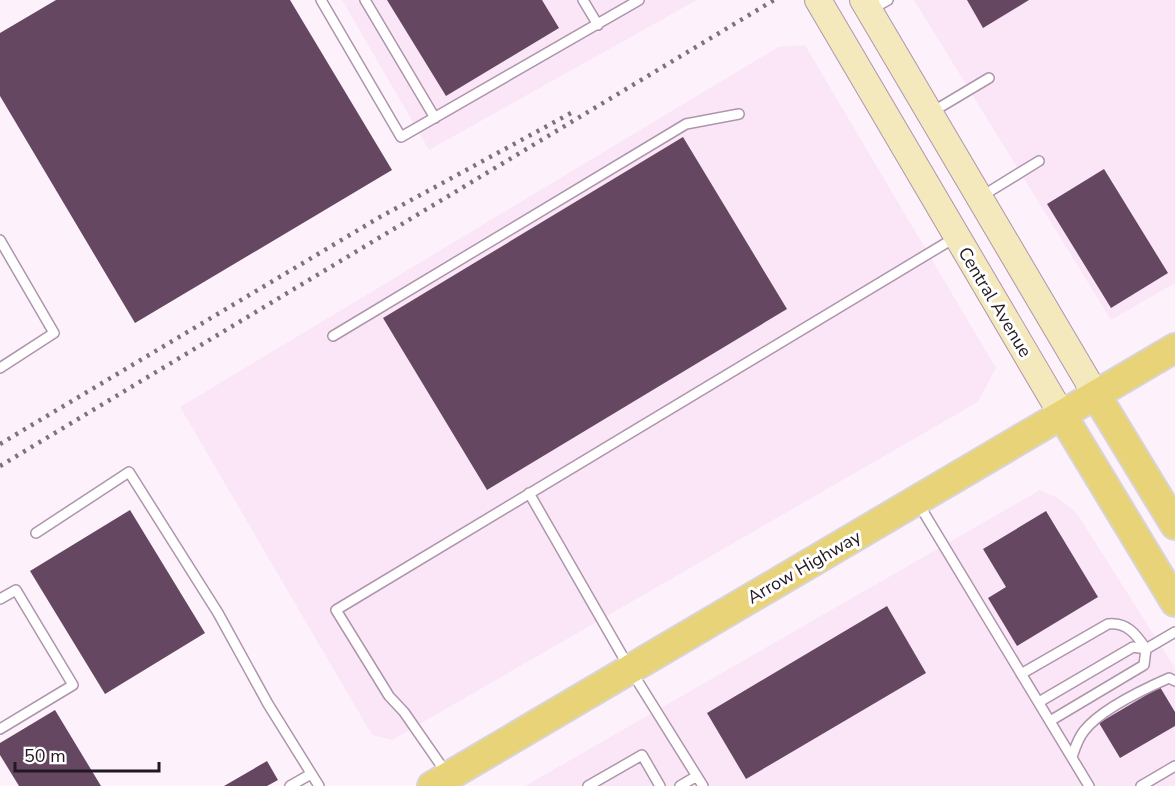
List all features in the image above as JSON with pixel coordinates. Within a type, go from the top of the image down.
[{"type":"main road","name":"Central Avenue","points":[[818,0],[956,237],[1175,602]]},
{"type":"main road","points":[[874,4],[930,113],[1174,523]]},
{"type":"main road","name":"Arrow Highway","points":[[445,783],[630,669],[1175,348]]},
{"type":"lane","points":[[321,0],[401,137],[639,0]]},
{"type":"lane","points":[[365,0],[435,118]]},
{"type":"lane","points":[[582,0],[598,25]]},
{"type":"lane","points":[[930,113],[989,78]]},
{"type":"lane","points":[[333,336],[686,124],[739,114]]},
{"type":"lane","points":[[980,197],[1040,161]]},
{"type":"lane","points":[[445,783],[404,712],[389,696],[336,610],[956,237]]},
{"type":"lane","points":[[0,240],[54,333],[0,368]]},
{"type":"lane","points":[[36,533],[129,472],[218,614],[268,704],[319,786]]},
{"type":"lane","points":[[529,493],[630,669],[703,786]]},
{"type":"lane","points":[[916,501],[1089,786]]},
{"type":"lane","points":[[0,599],[16,590],[73,685],[0,729]]},
{"type":"lane","points":[[1021,674],[1108,624],[1119,622],[1128,628],[1146,649],[1144,664],[1050,721]]},
{"type":"lane","points":[[1039,702],[1133,647],[1146,649],[1175,632]]},
{"type":"lane","points":[[1071,757],[1082,733],[1093,720],[1155,684],[1169,678],[1175,681]]},
{"type":"lane","points":[[588,786],[642,755],[660,786]]},
{"type":"lane","points":[[1141,786],[1175,766]]},
{"type":"lane","points":[[290,786],[312,774]]},
{"type":"lane","points":[[680,786],[697,776]]},
{"type":"shaded area","points":[[342,0],[697,0],[429,150]]},
{"type":"shaded area","points":[[914,0],[1175,0],[1175,283],[1111,320]]},
{"type":"shaded area","points":[[805,45],[996,368],[978,402],[392,740],[372,735],[180,407],[778,47]]},
{"type":"shaded area","points":[[1040,490],[1058,498],[1076,512],[1175,668],[1175,786],[525,786]]},
{"type":"building","points":[[56,0],[290,0],[392,170],[135,323],[0,96],[0,33]]},
{"type":"building","points":[[387,0],[542,0],[559,28],[446,96]]},
{"type":"building","points":[[967,0],[1029,0],[983,28]]},
{"type":"building","points":[[683,137],[787,309],[487,490],[383,318]]},
{"type":"building","points":[[1104,169],[1168,273],[1111,308],[1047,204]]},
{"type":"building","points":[[130,510],[205,633],[105,694],[30,571]]},
{"type":"building","points":[[1046,511],[1098,597],[1017,646],[988,598],[1006,587],[983,549]]},
{"type":"building","points":[[887,606],[926,673],[746,779],[707,713]]},
{"type":"building","points":[[1160,687],[1175,712],[1175,726],[1120,758],[1099,723]]},
{"type":"building","points":[[55,710],[101,786],[19,786],[0,755],[0,743]]},
{"type":"building","points":[[267,761],[278,780],[267,786],[224,786]]},
{"type":"railway","points":[[0,466],[774,0]]},
{"type":"railway","points":[[0,444],[380,217],[571,113]]}]
